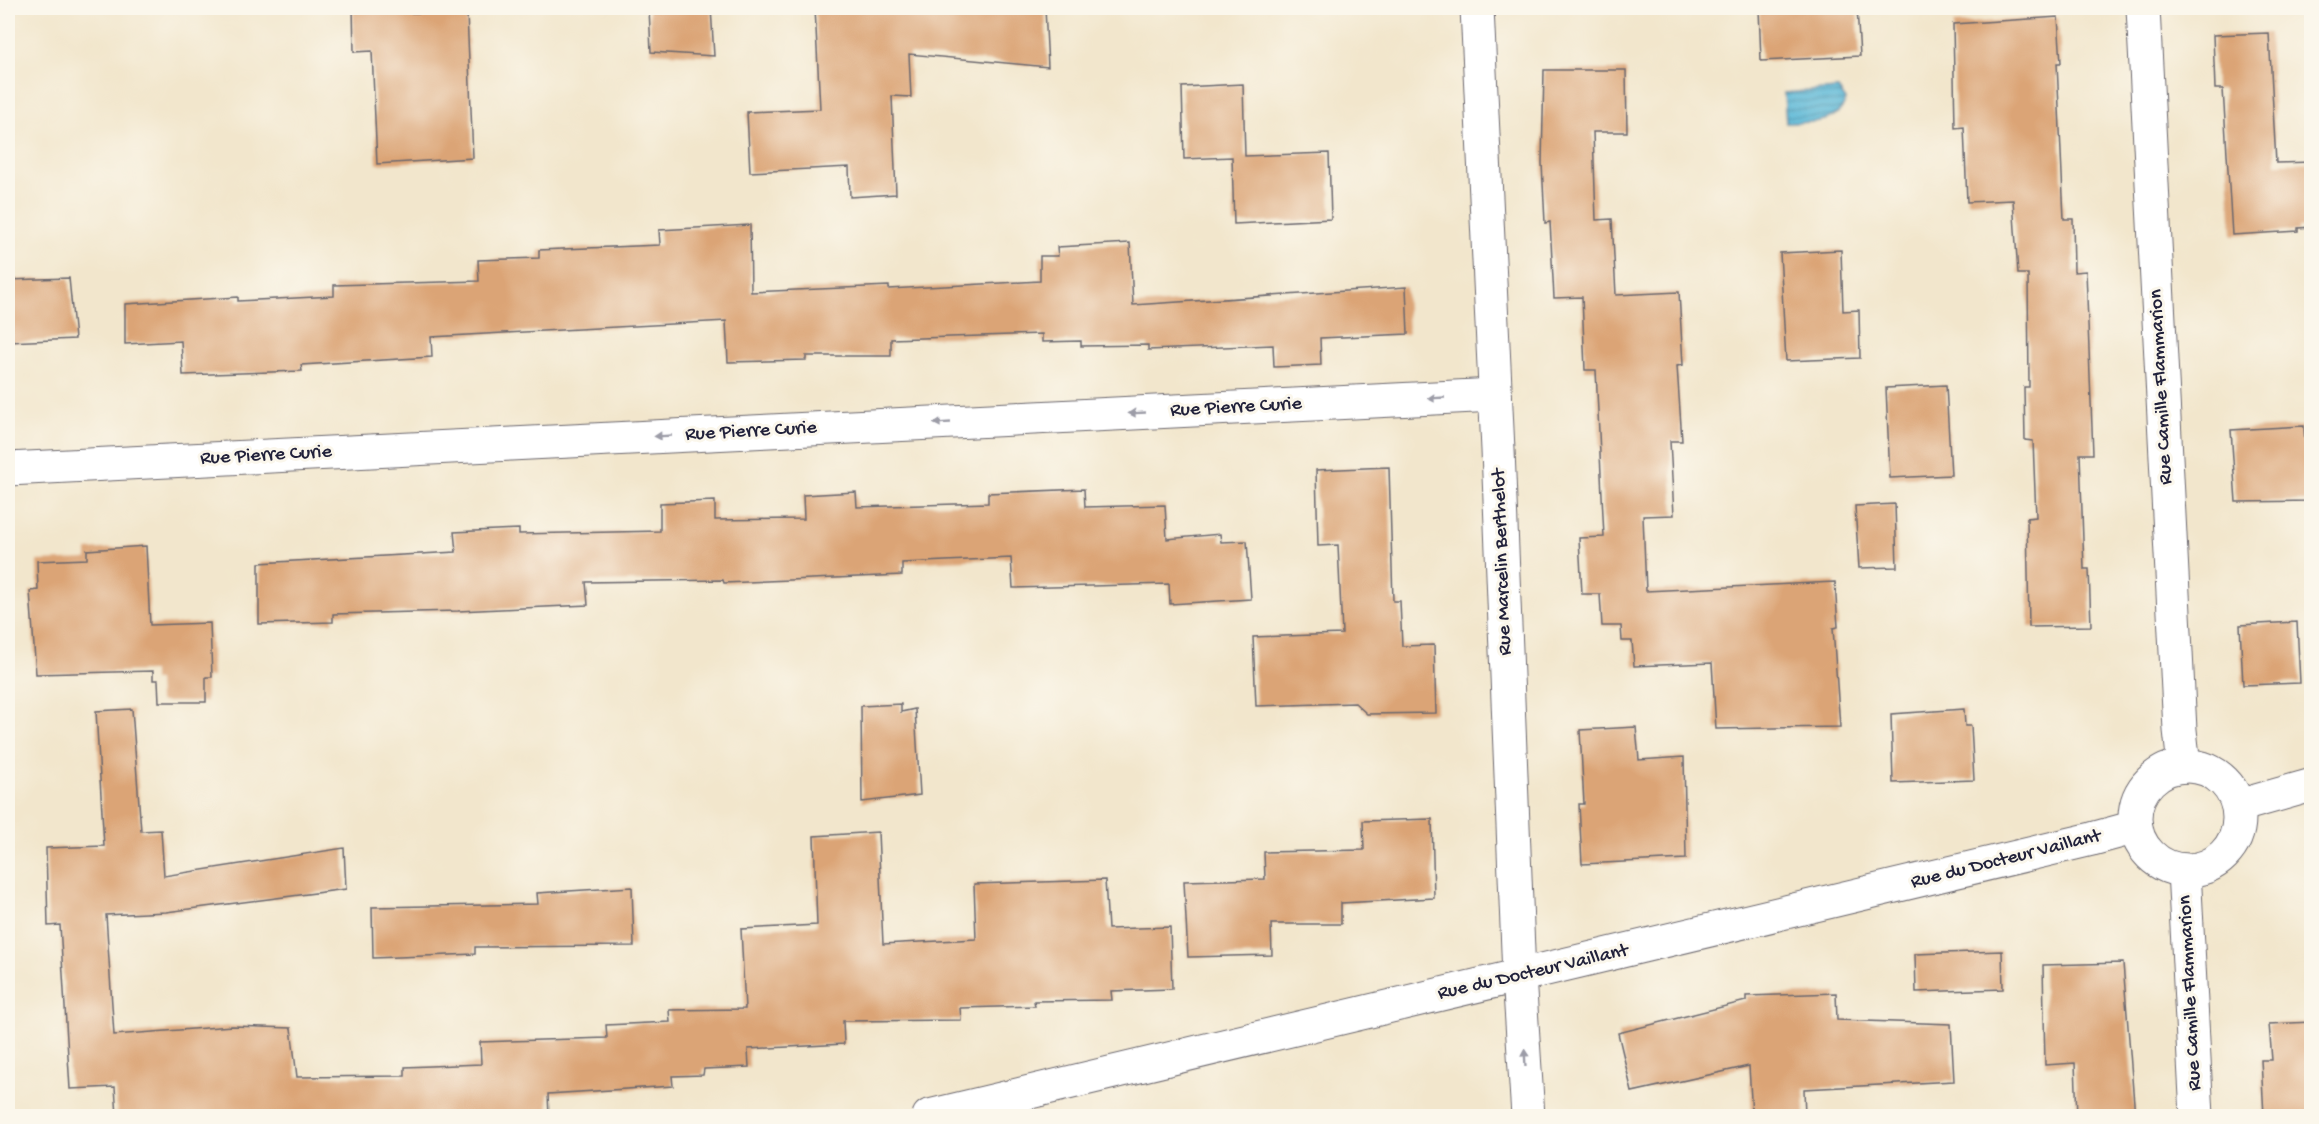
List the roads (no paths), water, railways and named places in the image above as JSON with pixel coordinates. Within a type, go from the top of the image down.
[{"type":"street","name":"Rue Marcelin Berthelot","points":[[1477,8],[1519,976],[1528,1116]]},
{"type":"street","name":"Rue Camille Flammarion","points":[[2143,8],[2184,766]]},
{"type":"street","name":"Rue Pierre Curie","points":[[8,469],[1495,395]]},
{"type":"street","points":[[2184,766],[2202,768],[2218,776],[2231,790],[2238,806],[2237,830],[2227,851],[2215,862],[2200,868],[2184,870],[2158,861],[2147,852],[2136,827],[2136,809],[2141,793],[2152,779],[2167,770],[2184,766]]},
{"type":"street","points":[[2238,806],[2312,785]]},
{"type":"street","name":"Rue du Docteur Vaillant","points":[[929,1116],[2136,827]]},
{"type":"street","name":"Rue Camille Flammarion","points":[[2184,870],[2197,1116]]},
{"type":"water","points":[[1838,89],[1846,100],[1836,114],[1821,121],[1786,123],[1784,93]]}]
